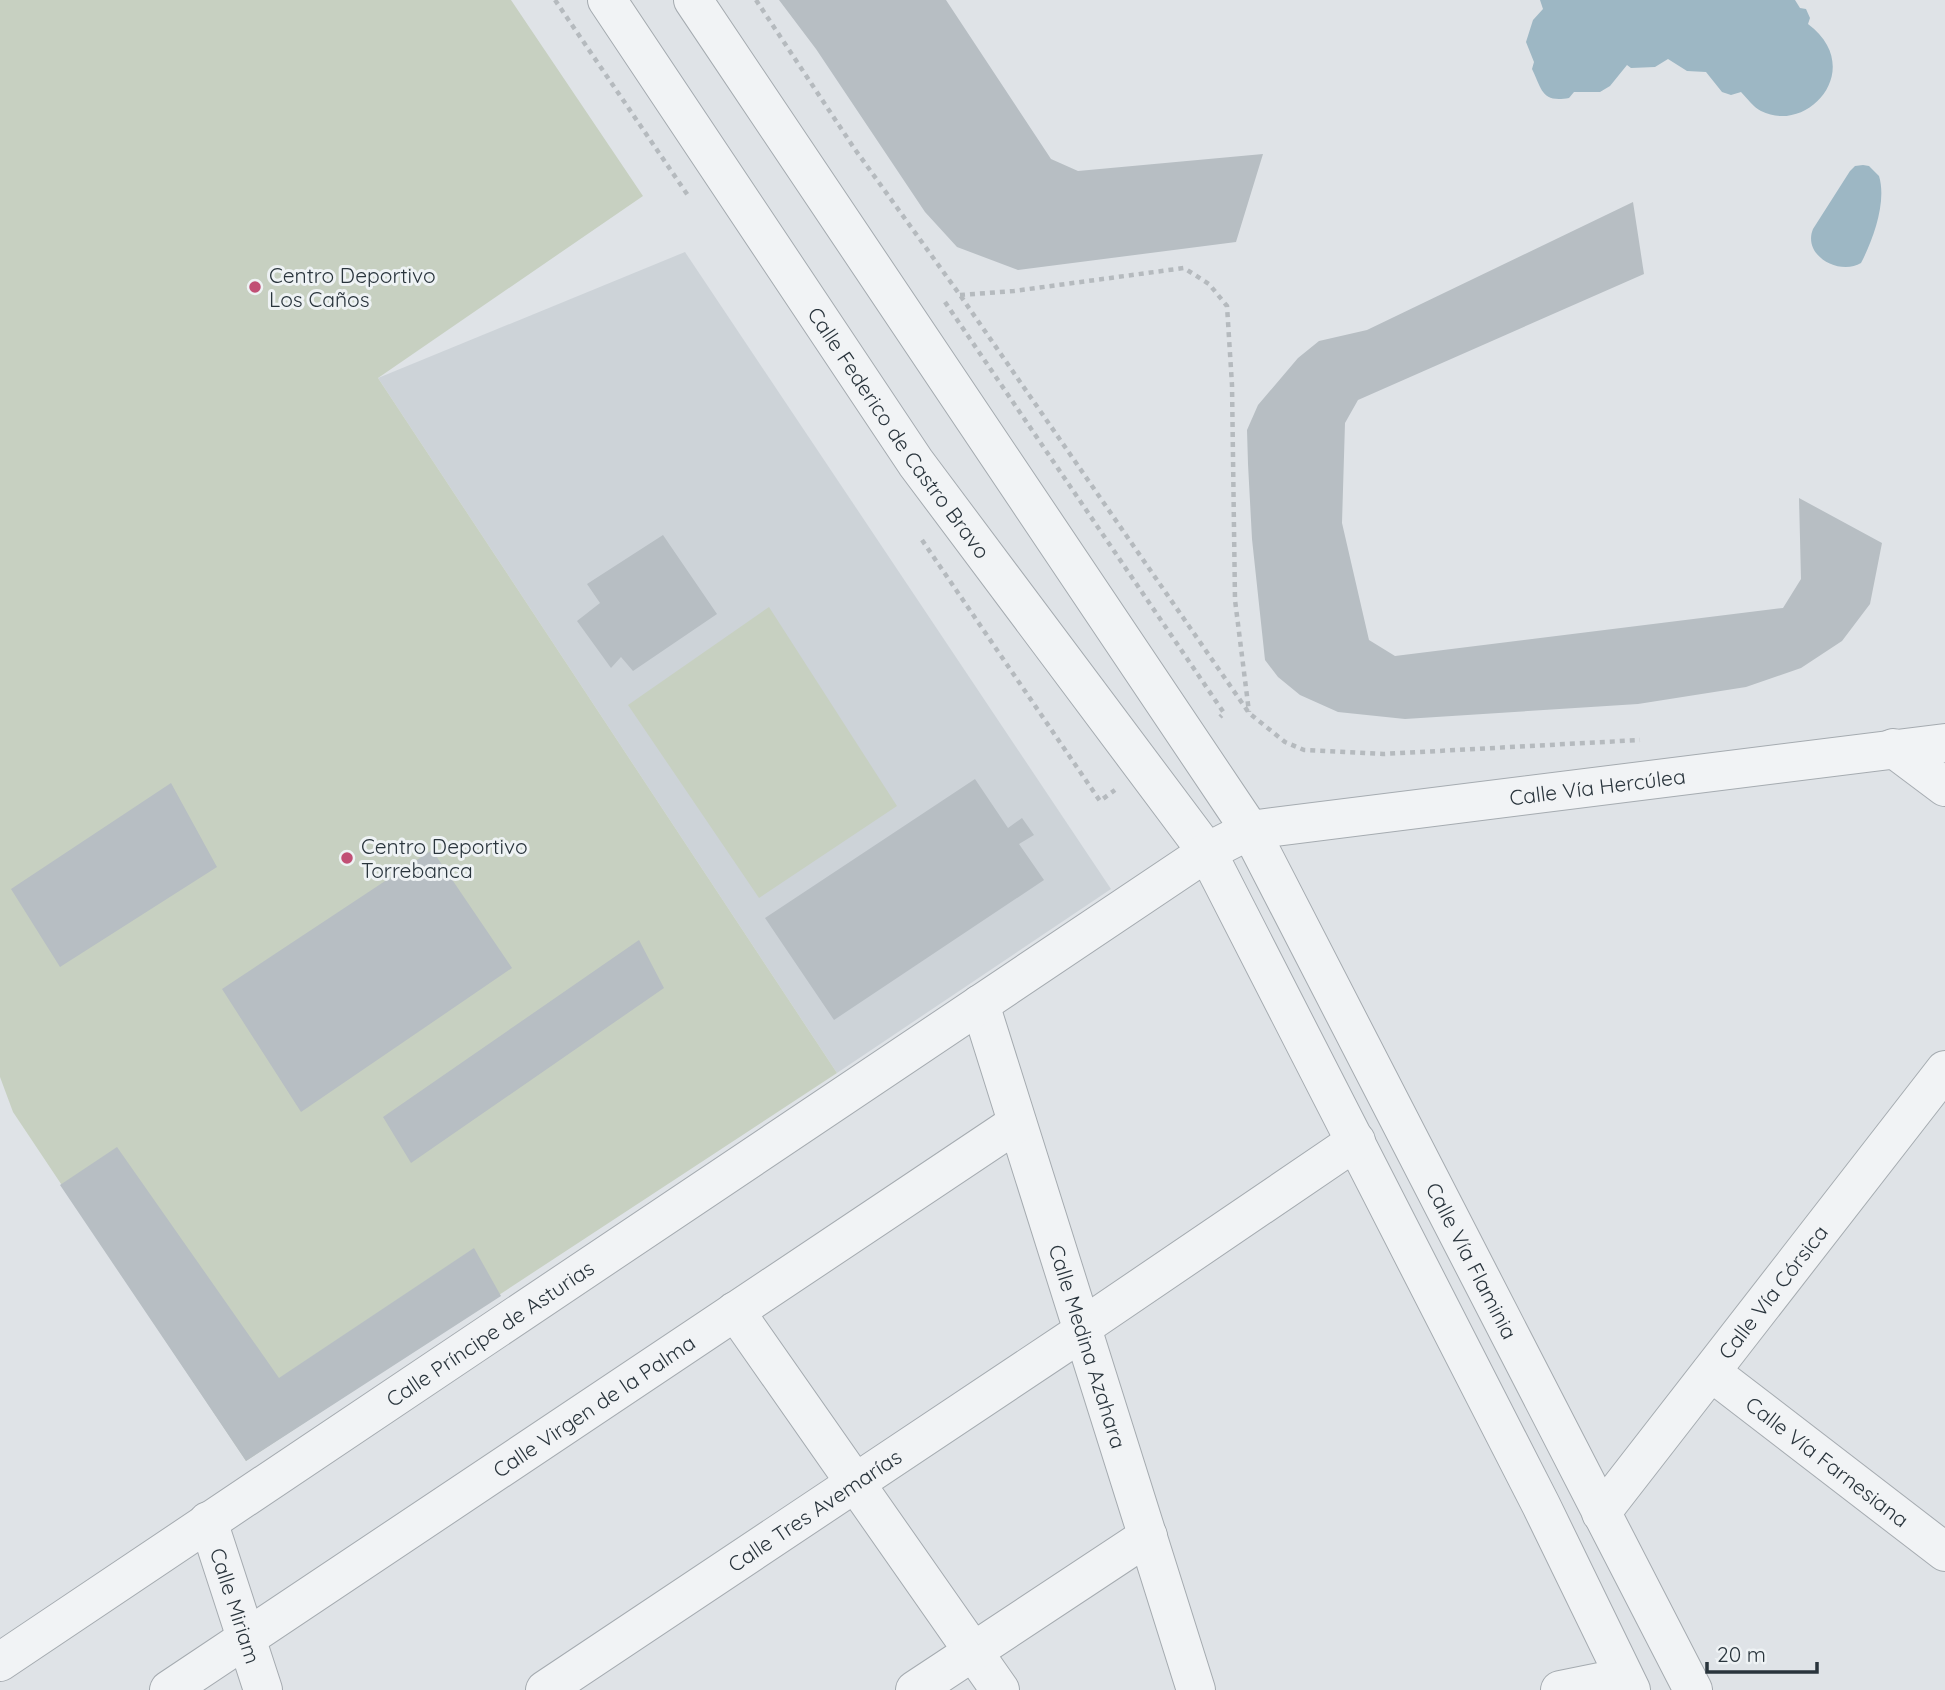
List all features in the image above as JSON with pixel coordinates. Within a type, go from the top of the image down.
[{"type":"street","name":"Calle Federico de Castro Bravo","points":[[607,0],[916,463],[1207,852]]},
{"type":"street","name":"Calle Vía Flaminia","points":[[693,0],[1250,830],[1693,1690]]},
{"type":"street","name":"Calle Vía Hercúlea","points":[[1207,852],[1250,830],[1945,743]]},
{"type":"street","points":[[1894,748],[1945,787]]},
{"type":"street","name":"Calle Príncipe de Asturias","points":[[0,1662],[1207,852]]},
{"type":"street","points":[[1207,852],[1541,1505],[1628,1684],[1560,1690]]},
{"type":"street","name":"Calle Medina Azahara","points":[[980,1004],[1196,1690]]},
{"type":"street","name":"Calle Vía Córsica","points":[[1601,1513],[1945,1070]]},
{"type":"street","name":"Calle Virgen de la Palma","points":[[169,1690],[1017,1123]]},
{"type":"street","name":"Calle Tres Avemarías","points":[[545,1690],[856,1483],[1356,1141]]},
{"type":"street","points":[[735,1311],[1000,1690]]},
{"type":"street","name":"Calle Vía Farnesiana","points":[[1711,1371],[1945,1552]]},
{"type":"street","name":"Calle Miriam","points":[[208,1521],[263,1690]]},
{"type":"street","points":[[915,1690],[1147,1536]]},
{"type":"path","points":[[757,0],[854,148],[960,295],[1249,713],[1286,742],[1304,750],[1383,754],[1642,740]]},
{"type":"path","points":[[960,295],[1014,291],[1184,268],[1209,284],[1227,306],[1232,385],[1234,600],[1249,713]]},
{"type":"path","points":[[942,297],[1224,713]]},
{"type":"shaded area","points":[[685,252],[1111,889],[837,1073],[378,378]]},
{"type":"green space","name":"Centro Deportivo Torrebanca","points":[[0,0],[511,0],[643,196],[378,378],[837,1073],[246,1461],[13,1112],[0,1077]]},
{"type":"green space","points":[[769,607],[897,806],[759,898],[628,705]]},
{"type":"water","points":[[1540,0],[1795,0],[1800,8],[1806,9],[1810,18],[1808,24],[1825,41],[1832,60],[1831,77],[1824,93],[1812,106],[1796,114],[1779,116],[1761,111],[1741,92],[1731,95],[1722,92],[1706,72],[1687,71],[1668,59],[1655,67],[1631,68],[1627,65],[1610,86],[1600,92],[1574,92],[1569,98],[1553,98],[1541,88],[1532,69],[1534,62],[1526,42],[1533,20],[1543,9]]},
{"type":"water","points":[[1855,166],[1869,166],[1879,176],[1881,197],[1877,221],[1861,263],[1843,267],[1834,265],[1825,261],[1813,248],[1813,229],[1850,171]]},
{"type":"building","points":[[779,0],[946,0],[1051,159],[1078,171],[1263,154],[1236,242],[1018,270],[957,247],[925,212],[816,49]]},
{"type":"building","points":[[1633,202],[1644,274],[1358,400],[1345,423],[1342,523],[1369,640],[1395,656],[1783,608],[1801,579],[1799,498],[1882,543],[1870,604],[1842,641],[1801,668],[1746,687],[1638,704],[1405,719],[1338,712],[1300,695],[1278,677],[1265,660],[1252,539],[1247,430],[1258,405],[1298,358],[1319,341],[1367,330]]},
{"type":"building","points":[[663,535],[717,614],[633,671],[621,657],[611,668],[577,621],[600,603],[587,584]]},
{"type":"building","points":[[975,779],[1008,828],[1022,818],[1034,835],[1019,844],[1044,880],[834,1020],[765,918]]},
{"type":"building","points":[[171,783],[217,867],[60,967],[11,889]]},
{"type":"building","points":[[432,850],[512,968],[301,1112],[222,989]]},
{"type":"building","points":[[639,940],[664,988],[411,1163],[383,1117]]},
{"type":"building","points":[[117,1147],[279,1378],[474,1248],[501,1296],[246,1461],[60,1185]]},
{"type":"place","name":"Centro Deportivo Los Caños","points":[[255,287]]},
{"type":"place","name":"Centro Deportivo Torrebanca","points":[[347,858]]}]
